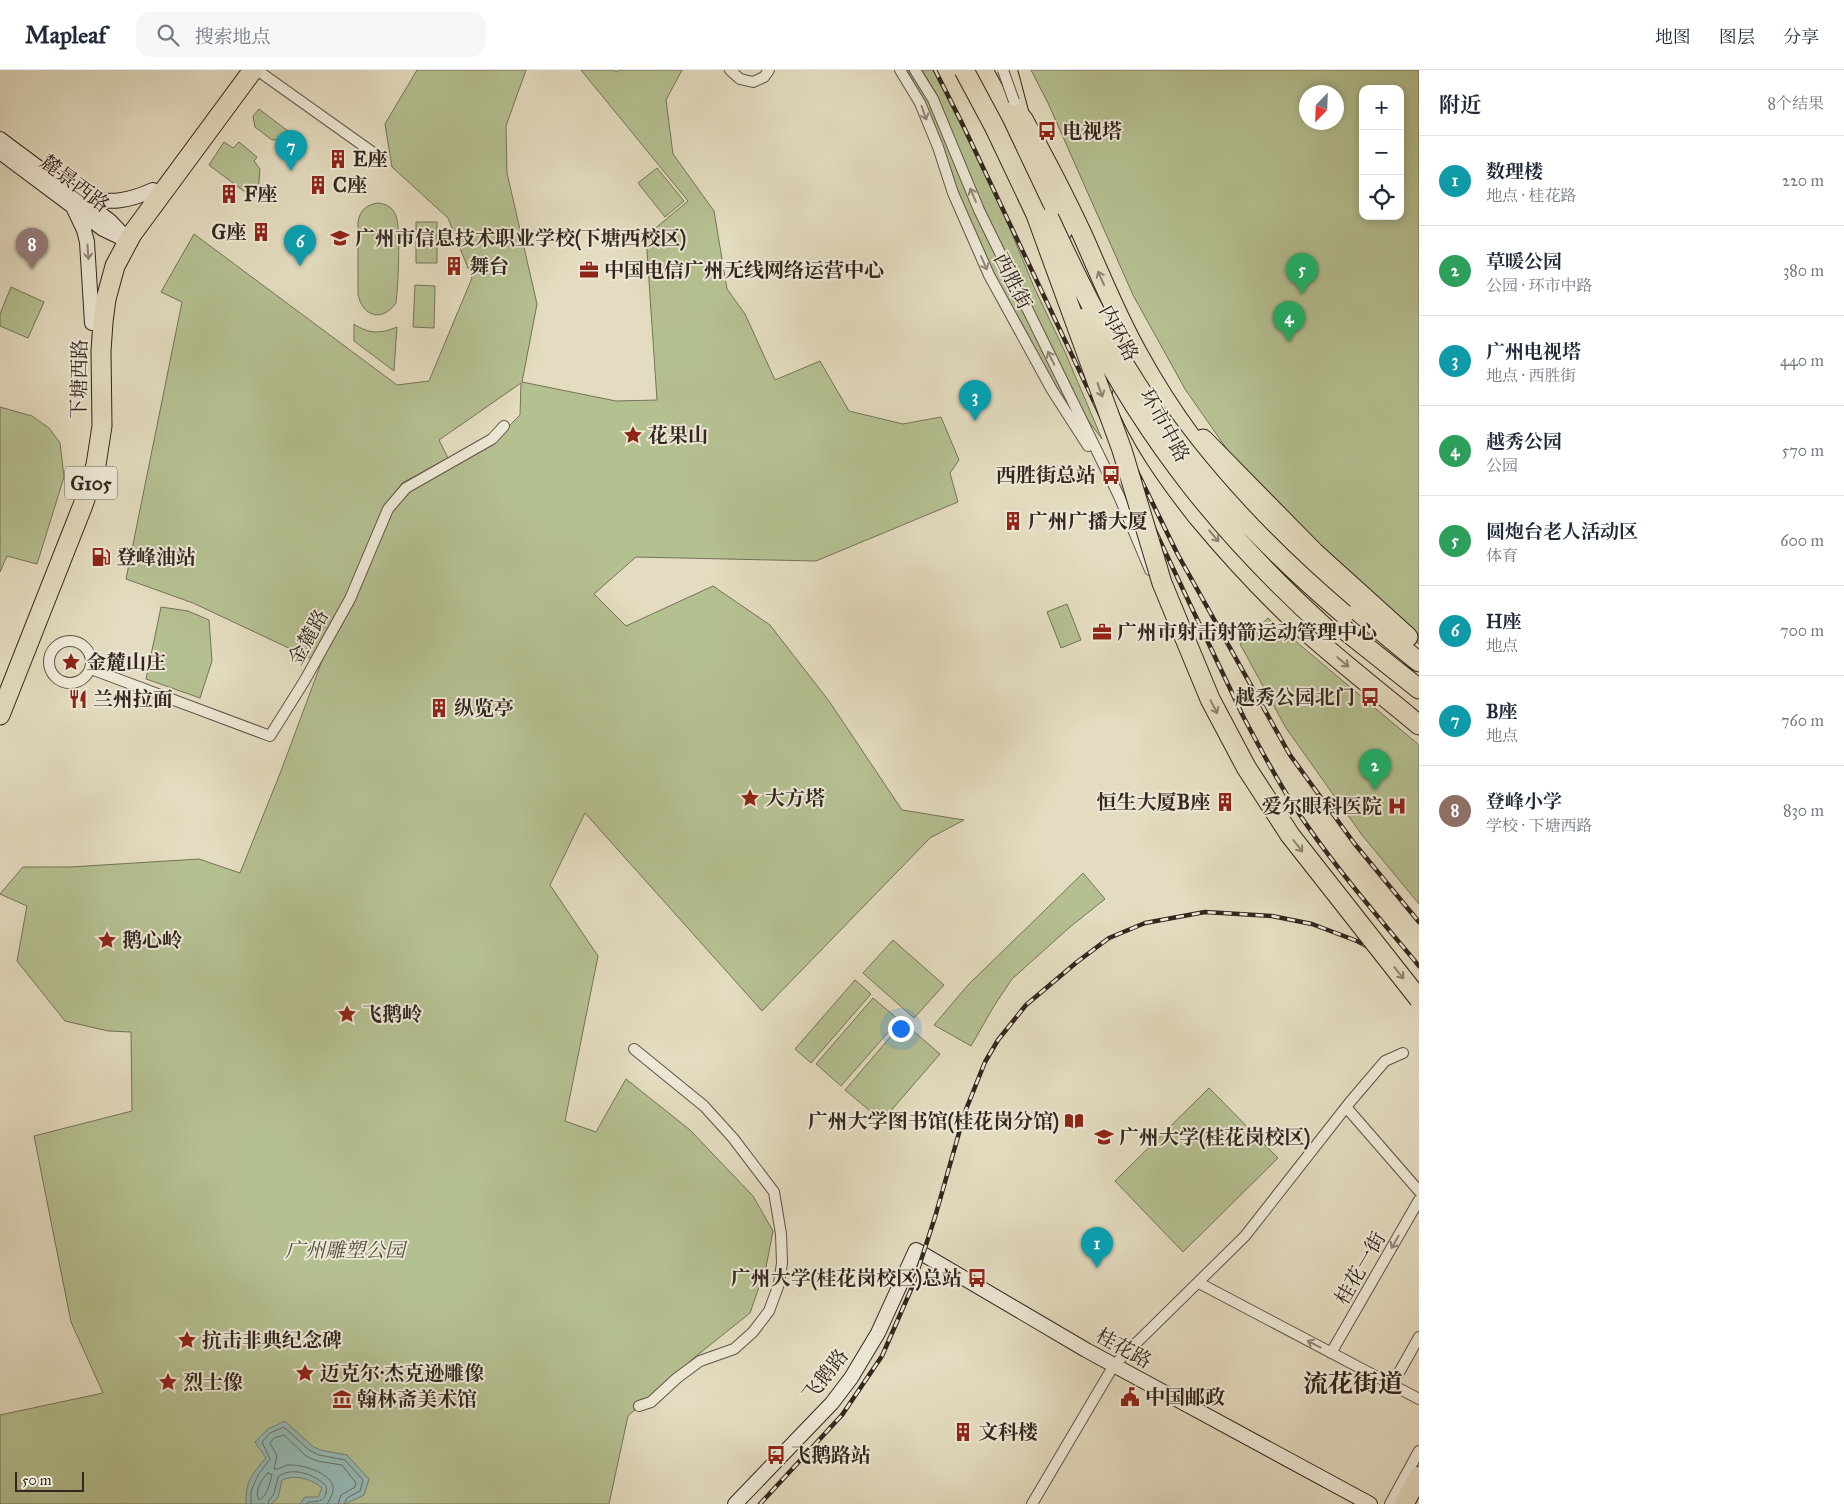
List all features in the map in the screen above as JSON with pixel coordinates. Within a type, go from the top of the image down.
[{"type":"highway","name":"下塘西路","points":[[0,690],[68,519],[84,473],[91,436],[90,372],[92,323],[102,278],[123,236],[153,190],[241,70]]},
{"type":"highway","name":"下塘西路","points":[[0,715],[83,505],[96,465],[102,426],[101,351],[105,308],[123,236],[253,70]]},
{"type":"highway","name":"内环路","points":[[964,70],[994,126],[1068,285],[1098,344],[1140,415],[1185,479],[1230,534],[1279,585],[1332,634],[1419,703]]},
{"type":"highway","points":[[968,70],[1079,286],[1099,353],[1135,426]]},
{"type":"highway","name":"内环路","points":[[974,70],[1022,161],[1091,306],[1136,384],[1173,437],[1222,496],[1282,560],[1344,614],[1419,673]]},
{"type":"highway","name":"环市中路","points":[[983,70],[1035,170],[1079,286],[1112,343],[1118,383],[1135,426],[1170,480],[1208,529],[1249,575],[1295,620],[1419,725]]},
{"type":"highway","name":"环市中路","points":[[996,70],[1068,206],[1121,321],[1164,399],[1215,470],[1265,527],[1341,598],[1419,662]]},
{"type":"highway","points":[[1035,212],[1122,450],[1162,583],[1210,699],[1246,767],[1290,835],[1419,998]]},
{"type":"highway","points":[[1112,343],[1142,404],[1157,429],[1186,470],[1217,508],[1301,592],[1419,689]]},
{"type":"highway","points":[[1164,399],[1188,429],[1284,531],[1358,605],[1419,656]]},
{"type":"highway","points":[[1164,399],[1321,558],[1419,647]]},
{"type":"highway","points":[[1332,634],[1419,711]]},
{"type":"highway","points":[[1404,1504],[1419,1476]]},
{"type":"main road","points":[[1009,70],[1017,108]]},
{"type":"street","points":[[257,70],[382,159]]},
{"type":"street","points":[[730,70],[740,79],[753,82],[764,77],[769,70]]},
{"type":"street","name":"西胜街","points":[[900,70],[920,103],[938,147],[953,193],[989,275],[1052,390],[1119,496]]},
{"type":"street","name":"西胜街","points":[[915,70],[933,99],[979,210],[1119,496],[1154,578],[1162,604],[1193,678]]},
{"type":"street","points":[[1003,70],[1017,108]]},
{"type":"street","name":"麓景西路","points":[[0,139],[77,203]]},
{"type":"street","name":"麓景西路","points":[[0,152],[77,203]]},
{"type":"street","points":[[77,203],[117,202],[132,199],[153,190]]},
{"type":"street","points":[[77,203],[123,236]]},
{"type":"street","points":[[77,203],[87,242],[92,323]]},
{"type":"street","name":"金麓路","points":[[91,669],[270,736],[305,680],[350,599],[388,509],[406,488],[492,439],[504,426]]},
{"type":"street","points":[[62,642],[76,642],[87,649],[92,662],[91,669],[83,680],[69,684],[62,682],[52,673],[49,659],[51,652],[62,642]]},
{"type":"street","points":[[634,1049],[704,1106],[733,1138],[774,1192],[781,1234],[779,1284],[769,1312],[753,1332],[734,1349],[700,1361],[677,1378],[651,1402],[640,1406]]},
{"type":"street","points":[[1032,1504],[1114,1365],[1245,1236],[1346,1108],[1386,1062],[1403,1053]]},
{"type":"street","points":[[1346,1108],[1419,1191]]},
{"type":"street","name":"桂花一街","points":[[1331,1353],[1419,1200]]},
{"type":"street","name":"桂花路","points":[[916,1250],[1114,1365],[1370,1504]]},
{"type":"street","name":"飞鹅路","points":[[735,1504],[832,1403],[851,1378],[878,1332],[916,1250]]},
{"type":"street","points":[[1199,1283],[1419,1399]]},
{"type":"street","points":[[1392,1385],[1419,1337]]},
{"type":"street","points":[[1390,1504],[1419,1451]]},
{"type":"green space","name":"广州雕塑公园","points":[[417,70],[526,70],[506,126],[507,173],[537,304],[522,382],[616,401],[657,400],[646,236],[688,201],[581,70],[614,70],[616,72],[619,70],[682,70],[666,100],[673,154],[714,211],[727,289],[745,314],[775,380],[820,361],[849,411],[903,424],[941,417],[959,460],[950,473],[958,502],[816,561],[636,557],[594,594],[626,626],[713,586],[770,625],[829,701],[902,810],[964,820],[930,838],[762,1011],[585,813],[550,885],[598,956],[565,1121],[596,1132],[626,1079],[690,1130],[753,1196],[773,1231],[766,1267],[750,1313],[695,1357],[628,1416],[609,1504],[0,1504],[0,1415],[103,1393],[71,1322],[34,1136],[132,1111],[131,1032],[108,1031],[65,1021],[17,961],[27,906],[0,894],[23,867],[70,867],[199,859],[240,873],[281,771],[323,658],[354,603],[390,511],[407,489],[495,440],[520,415],[521,383],[439,440],[448,458],[402,483],[386,507],[347,598],[312,659],[193,603],[126,579],[182,302],[161,292],[194,234],[397,385],[429,381],[472,278],[448,218],[392,167],[385,124]]},
{"type":"green space","points":[[907,70],[909,70],[930,101],[1078,418],[1073,418],[984,260],[958,197],[923,99]]},
{"type":"green space","points":[[922,70],[933,70],[995,193],[1034,287],[1065,352],[1102,439],[1084,415],[985,212],[937,95]]},
{"type":"green space","points":[[1031,70],[1419,70],[1419,644],[1376,607],[1247,478],[1185,389],[1133,295],[1048,103]]},
{"type":"green space","points":[[259,109],[301,141],[296,147],[285,139],[272,140],[255,127],[253,116]]},
{"type":"green space","points":[[224,142],[233,148],[239,142],[257,157],[254,161],[260,169],[258,193],[245,192],[209,165]]},
{"type":"green space","points":[[657,168],[684,201],[665,217],[638,183]]},
{"type":"green space","points":[[378,203],[389,206],[395,213],[398,223],[399,245],[396,303],[391,309],[379,315],[368,312],[364,308],[358,294],[358,222],[360,214],[364,209]]},
{"type":"green space","points":[[416,222],[437,222],[437,263],[416,263]]},
{"type":"green space","points":[[415,285],[435,286],[434,328],[413,327]]},
{"type":"green space","points":[[11,287],[44,302],[28,338],[0,326],[0,314]]},
{"type":"green space","points":[[354,324],[365,330],[375,332],[397,327],[394,371],[354,341]]},
{"type":"green space","points":[[0,407],[32,416],[49,428],[60,443],[64,477],[37,564],[7,556],[0,572]]},
{"type":"green space","points":[[1067,604],[1081,640],[1061,648],[1047,612]]},
{"type":"green space","points":[[161,607],[188,611],[209,620],[212,661],[200,698],[146,679]]},
{"type":"green space","points":[[1268,618],[1419,745],[1419,904],[1362,835],[1286,728],[1240,644]]},
{"type":"green space","points":[[1083,873],[1105,899],[1070,927],[1012,979],[971,1046],[934,1025],[968,985]]},
{"type":"green space","points":[[893,940],[944,985],[914,1018],[863,973]]},
{"type":"green space","points":[[855,980],[871,994],[811,1063],[795,1049]]},
{"type":"green space","points":[[873,998],[899,1020],[841,1086],[816,1064]]},
{"type":"green space","points":[[903,1022],[940,1054],[882,1121],[845,1090]]},
{"type":"green space","points":[[1209,1088],[1278,1158],[1183,1252],[1115,1181]]},
{"type":"water","points":[[285,1421],[312,1446],[320,1450],[347,1455],[369,1479],[364,1495],[345,1504],[300,1504],[305,1497],[318,1497],[322,1488],[308,1480],[292,1477],[282,1480],[278,1498],[271,1504],[246,1504],[250,1479],[266,1458],[255,1442],[268,1429]]},
{"type":"railway","points":[[935,70],[961,121],[1243,716],[1261,750],[1287,795],[1323,848],[1419,966]]},
{"type":"railway","points":[[1099,394],[1178,555],[1290,755],[1354,843],[1419,922]]},
{"type":"railway","points":[[760,1504],[842,1415],[882,1356],[913,1285],[965,1112],[985,1062],[998,1040],[1026,1005],[1077,962],[1109,938],[1145,923],[1205,912],[1272,916],[1312,924],[1357,941],[1388,957],[1419,987]]},
{"type":"place","name":"电视塔","points":[[1047,131]]},
{"type":"place","name":"E座","points":[[338,159]]},
{"type":"place","name":"B座","points":[[291,171]]},
{"type":"place","name":"C座","points":[[318,185]]},
{"type":"place","name":"F座","points":[[229,194]]},
{"type":"place","name":"G座","points":[[261,232]]},
{"type":"place","name":"广州市信息技术职业学校(下塘西校区)","points":[[340,238]]},
{"type":"place","name":"H座","points":[[300,266]]},
{"type":"place","name":"舞台","points":[[454,266]]},
{"type":"place","name":"登峰小学","points":[[32,269]]},
{"type":"place","name":"中国电信广州无线网络运营中心","points":[[589,270]]},
{"type":"place","name":"圆炮台老人活动区","points":[[1302,294]]},
{"type":"place","name":"越秀公园","points":[[1289,342]]},
{"type":"place","name":"广州电视塔","points":[[975,421]]},
{"type":"place","name":"花果山","points":[[633,435]]},
{"type":"place","name":"西胜街总站","points":[[1111,475]]},
{"type":"place","name":"广州广播大厦","points":[[1013,521]]},
{"type":"place","name":"登峰油站","points":[[101,557]]},
{"type":"place","name":"广州市射击射箭运动管理中心","points":[[1102,632]]},
{"type":"place","name":"金麓山庄","points":[[71,662]]},
{"type":"place","name":"越秀公园北门","points":[[1370,697]]},
{"type":"place","name":"兰州拉面","points":[[78,699]]},
{"type":"place","name":"纵览亭","points":[[439,708]]},
{"type":"place","name":"草暖公园","points":[[1375,790]]},
{"type":"place","name":"大方塔","points":[[750,798]]},
{"type":"place","name":"恒生大厦B座","points":[[1225,802]]},
{"type":"place","name":"爱尔眼科医院","points":[[1397,806]]},
{"type":"place","name":"鹅心岭","points":[[107,940]]},
{"type":"place","name":"飞鹅岭","points":[[347,1014]]},
{"type":"place","name":"广州大学图书馆(桂花岗分馆)","points":[[1074,1121]]},
{"type":"place","name":"广州大学(桂花岗校区)","points":[[1104,1137]]},
{"type":"place","name":"数理楼","points":[[1097,1268]]},
{"type":"place","name":"广州大学(桂花岗校区)总站","points":[[977,1278]]},
{"type":"place","name":"抗击非典纪念碑","points":[[187,1340]]},
{"type":"place","name":"迈克尔·杰克逊雕像","points":[[305,1373]]},
{"type":"place","name":"烈士像","points":[[168,1382]]},
{"type":"place","name":"中国邮政","points":[[1130,1397]]},
{"type":"place","name":"翰林斋美术馆","points":[[342,1399]]},
{"type":"place","name":"文科楼","points":[[963,1432]]},
{"type":"place","name":"飞鹅路站","points":[[776,1455]]},
{"type":"district","name":"流花街道","points":[[1353,1383]]}]
